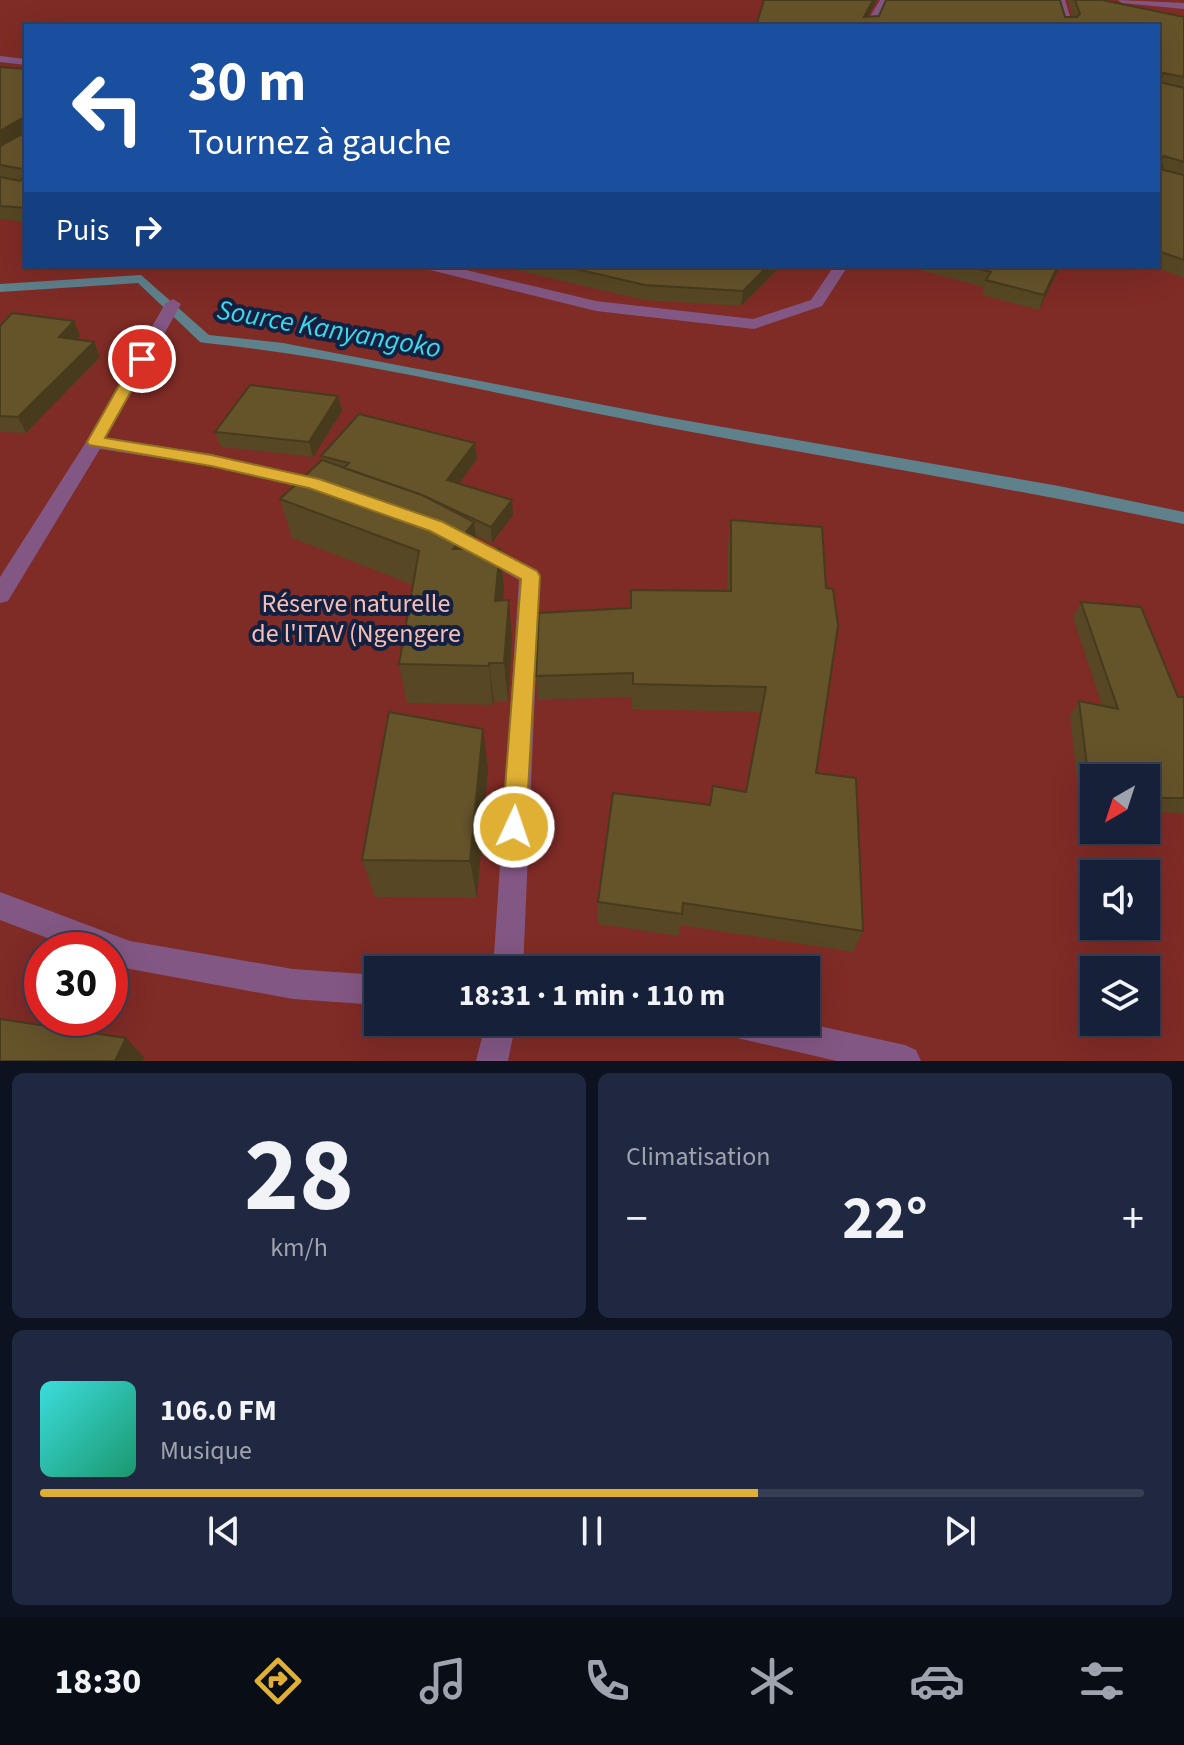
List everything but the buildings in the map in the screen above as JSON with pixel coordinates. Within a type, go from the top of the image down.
[{"type":"street","points":[[870,24],[884,0]]},
{"type":"street","points":[[1061,0],[1067,24]]},
{"type":"street","points":[[1122,0],[1184,6]]},
{"type":"street","points":[[0,59],[24,62]]},
{"type":"street","points":[[439,268],[596,306],[754,324],[817,303],[840,268]]},
{"type":"street","points":[[0,595],[95,442],[173,304]]},
{"type":"street","points":[[95,442],[211,460],[313,483],[340,493]]},
{"type":"street","points":[[464,541],[530,576],[509,956]]},
{"type":"street","points":[[0,906],[130,955],[293,984],[364,989]]},
{"type":"street","points":[[492,1061],[498,1036]]},
{"type":"street","points":[[795,1036],[905,1061]]},
{"type":"green space","name":"Réserve naturelle de l'ITAV (Ngengere","points":[[0,0],[1184,0],[1184,1061],[0,1061]]},
{"type":"waterway","name":"Source Kanyangoko","points":[[0,288],[141,279],[205,339],[283,347],[1184,518]]},
{"type":"route","points":[[142,359],[95,442],[211,460],[313,483],[437,527],[530,576],[514,827]]}]
